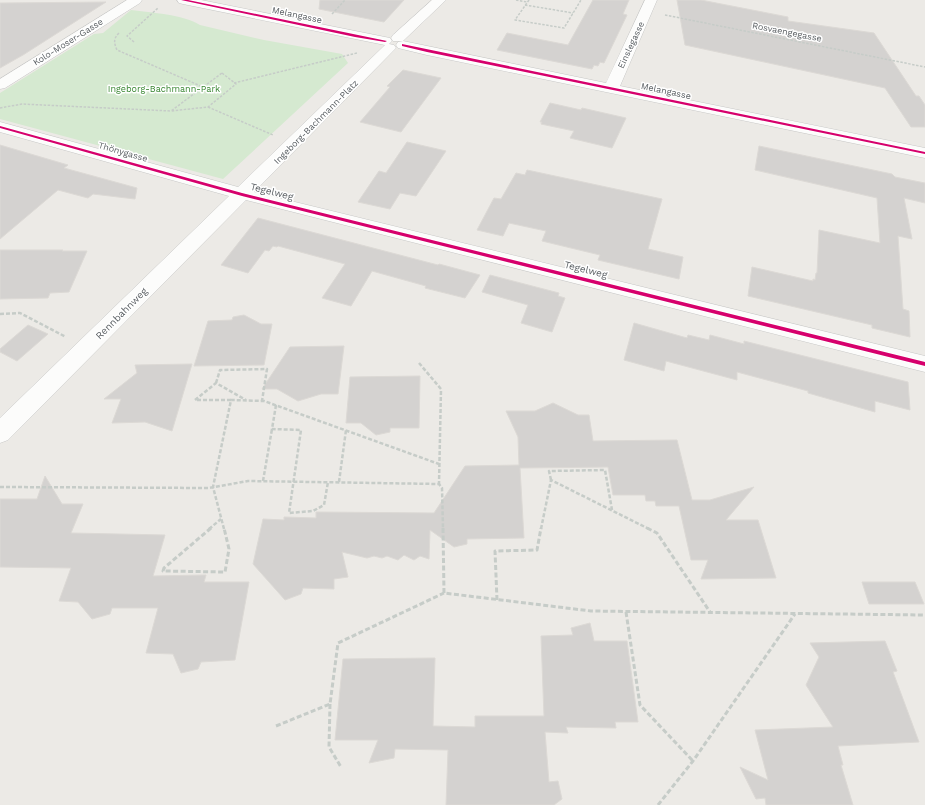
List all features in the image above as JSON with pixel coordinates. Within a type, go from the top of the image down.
[{"type":"street","name":"Kolo-Moser-Gasse","points":[[0,84],[136,0]]},
{"type":"street","name":"Melangasse","points":[[183,0],[925,153]]},
{"type":"street","name":"Ingeborg-Bachmann-Platz","points":[[242,194],[417,19],[440,0]]},
{"type":"street","name":"Einslegasse","points":[[611,89],[649,6]]},
{"type":"street","name":"Thönygasse","points":[[0,127],[242,194]]},
{"type":"street","name":"Rennbahnweg","points":[[0,433],[242,194]]},
{"type":"street","name":"Tegelweg","points":[[242,194],[925,364]]},
{"type":"path","points":[[330,16],[345,0]]},
{"type":"path","points":[[516,0],[527,2]]},
{"type":"path","points":[[529,0],[515,20],[564,28],[581,0]]},
{"type":"path","points":[[525,5],[573,13]]},
{"type":"path","points":[[134,42],[127,36],[158,8]]},
{"type":"path","points":[[120,32],[115,37],[114,42],[118,50],[203,87]]},
{"type":"path","points":[[234,83],[344,58],[363,51]]},
{"type":"path","points":[[170,110],[222,73],[234,83]]},
{"type":"path","points":[[208,108],[236,84],[234,83]]},
{"type":"path","points":[[0,108],[22,104],[170,110],[208,108],[277,136]]},
{"type":"path","points":[[0,314],[20,313],[86,347]]},
{"type":"path","points":[[419,363],[441,389],[439,484],[442,488],[444,593]]},
{"type":"path","points":[[262,401],[267,369],[220,370],[216,383],[195,400],[262,401],[439,464]]},
{"type":"path","points":[[216,383],[247,400]]},
{"type":"path","points":[[221,519],[164,568],[163,571],[225,572],[229,549],[213,487],[230,400]]},
{"type":"path","points":[[263,481],[276,405]]},
{"type":"path","points":[[272,429],[301,430],[289,513],[313,511],[324,505],[328,482]]},
{"type":"path","points":[[340,482],[346,430]]},
{"type":"path","points":[[497,600],[495,551],[537,550],[551,480],[549,471],[605,470],[612,510]]},
{"type":"path","points":[[551,480],[657,533],[711,613]]},
{"type":"path","points":[[0,487],[213,487],[248,481],[439,484]]},
{"type":"path","points":[[341,767],[329,748],[330,704],[338,643],[444,593],[591,611],[925,615]]},
{"type":"path","points":[[626,612],[640,705],[693,761]]},
{"type":"path","points":[[658,805],[693,761],[796,614]]},
{"type":"path","points":[[276,726],[330,704]]},
{"type":"green space","name":"Ingeborg-Bachmann-Park","points":[[131,10],[176,16],[193,21],[200,25],[264,40],[342,54],[348,63],[223,179],[0,119],[0,93],[94,34],[103,33]]},
{"type":"building","points":[[320,0],[404,0],[384,22],[319,9]]},
{"type":"building","points":[[593,0],[629,0],[623,14],[627,15],[604,63],[600,62],[598,66],[594,65],[592,69],[497,50],[507,33],[568,45]]},
{"type":"building","points":[[677,0],[701,0],[788,17],[788,21],[874,33],[916,96],[919,96],[925,105],[925,127],[911,127],[885,88],[685,45]]},
{"type":"building","points":[[106,2],[23,55],[0,68],[0,3]]},
{"type":"building","points":[[403,70],[441,78],[401,132],[360,122],[390,87],[387,86]]},
{"type":"building","points":[[550,103],[581,110],[582,108],[626,118],[612,148],[570,138],[574,131],[541,124],[542,122],[540,122]]},
{"type":"building","points":[[407,142],[446,151],[416,196],[400,193],[390,209],[358,202],[379,171],[386,173]]},
{"type":"building","points":[[0,145],[68,165],[64,168],[137,188],[135,199],[93,194],[88,198],[58,190],[0,239]]},
{"type":"building","points":[[759,146],[892,174],[895,177],[925,183],[925,203],[904,198],[912,239],[898,236],[903,309],[909,311],[910,337],[872,328],[872,325],[748,296],[752,267],[813,281],[813,279],[815,280],[817,273],[819,230],[880,243],[877,198],[755,170]]},
{"type":"building","points":[[527,170],[662,199],[648,249],[683,257],[679,279],[598,260],[600,255],[542,241],[546,231],[509,223],[503,236],[477,230],[494,198],[501,199],[516,173],[525,175]]},
{"type":"building","points":[[258,218],[480,275],[465,298],[425,288],[426,286],[372,271],[351,306],[322,298],[345,264],[278,246],[273,246],[269,251],[265,250],[248,273],[221,265]]},
{"type":"building","points":[[0,250],[87,251],[69,292],[50,293],[48,298],[0,299]]},
{"type":"building","points":[[490,275],[559,293],[558,296],[565,298],[552,332],[521,323],[528,305],[482,292]]},
{"type":"building","points":[[244,315],[261,324],[272,324],[264,365],[194,366],[208,321],[232,320],[233,317]]},
{"type":"building","points":[[634,323],[687,338],[688,335],[709,340],[710,335],[744,344],[744,341],[908,382],[910,410],[875,401],[875,412],[808,393],[808,391],[737,372],[737,380],[666,361],[664,371],[624,360]]},
{"type":"building","points":[[28,325],[48,334],[17,361],[0,352],[0,349]]},
{"type":"building","points":[[344,346],[338,394],[321,394],[298,401],[277,389],[262,389],[290,347]]},
{"type":"building","points":[[192,364],[172,431],[145,422],[112,423],[121,399],[104,399],[137,373],[135,365]]},
{"type":"building","points":[[420,376],[419,428],[390,428],[390,432],[376,435],[361,423],[346,423],[350,377]]},
{"type":"building","points":[[553,403],[578,415],[589,415],[593,441],[677,440],[692,500],[710,500],[754,487],[726,520],[758,520],[776,578],[701,579],[708,560],[691,560],[679,506],[656,506],[655,501],[646,501],[645,495],[613,495],[608,467],[520,468],[524,538],[467,539],[467,544],[454,547],[430,530],[429,559],[420,556],[414,560],[404,555],[398,560],[387,556],[382,558],[374,556],[367,558],[342,552],[348,577],[334,579],[334,589],[303,588],[301,594],[285,600],[253,564],[263,519],[284,520],[284,517],[316,518],[316,512],[434,513],[465,466],[519,465],[518,437],[506,411],[535,411]]},
{"type":"building","points":[[45,476],[62,504],[83,504],[71,533],[165,535],[153,576],[206,575],[204,582],[249,582],[235,660],[201,662],[198,669],[181,673],[173,654],[146,653],[158,608],[112,608],[110,614],[92,619],[78,602],[59,601],[71,568],[0,567],[0,499],[37,499]]},
{"type":"building","points":[[862,582],[915,582],[924,604],[869,604]]},
{"type":"building","points":[[590,623],[594,641],[627,641],[638,722],[615,722],[616,728],[566,727],[568,733],[545,732],[549,782],[558,781],[562,799],[554,805],[446,805],[448,750],[395,749],[394,758],[369,763],[378,740],[335,740],[343,659],[435,658],[433,726],[475,727],[475,716],[544,716],[541,636],[573,635],[571,628]]},
{"type":"building","points":[[885,641],[897,671],[893,672],[919,742],[838,746],[843,765],[841,765],[853,805],[766,805],[765,798],[756,799],[740,767],[768,780],[755,730],[833,727],[806,685],[819,657],[810,643]]},
{"type":"cycle path","points":[[183,0],[385,41]]},
{"type":"cycle path","points":[[403,45],[925,153]]},
{"type":"cycle path","points":[[0,127],[242,194],[925,364]]}]
